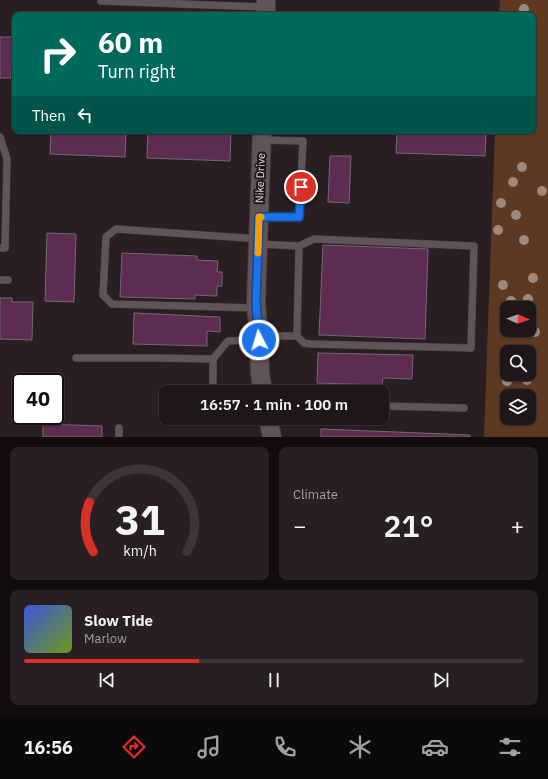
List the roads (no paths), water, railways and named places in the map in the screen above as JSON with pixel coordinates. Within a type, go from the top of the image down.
[{"type":"street","name":"Nike Drive","points":[[262,136],[256,308],[262,385]]},
{"type":"street","points":[[269,425],[272,437]]},
{"type":"lane","points":[[101,0],[266,7]]},
{"type":"lane","points":[[259,217],[299,217],[304,141],[262,136]]},
{"type":"lane","points":[[0,137],[7,159],[6,248],[0,248]]},
{"type":"lane","points":[[213,385],[213,359],[228,341],[259,340],[273,336],[297,336],[304,343],[311,344],[471,348],[474,246],[314,239],[298,246],[258,241],[116,229],[106,237],[103,295],[112,304],[256,308]]},
{"type":"lane","points":[[297,336],[298,246]]},
{"type":"lane","points":[[0,280],[8,280]]},
{"type":"lane","points":[[76,358],[213,359]]},
{"type":"lane","points":[[389,406],[464,408]]},
{"type":"lane","points":[[119,428],[119,437]]}]
